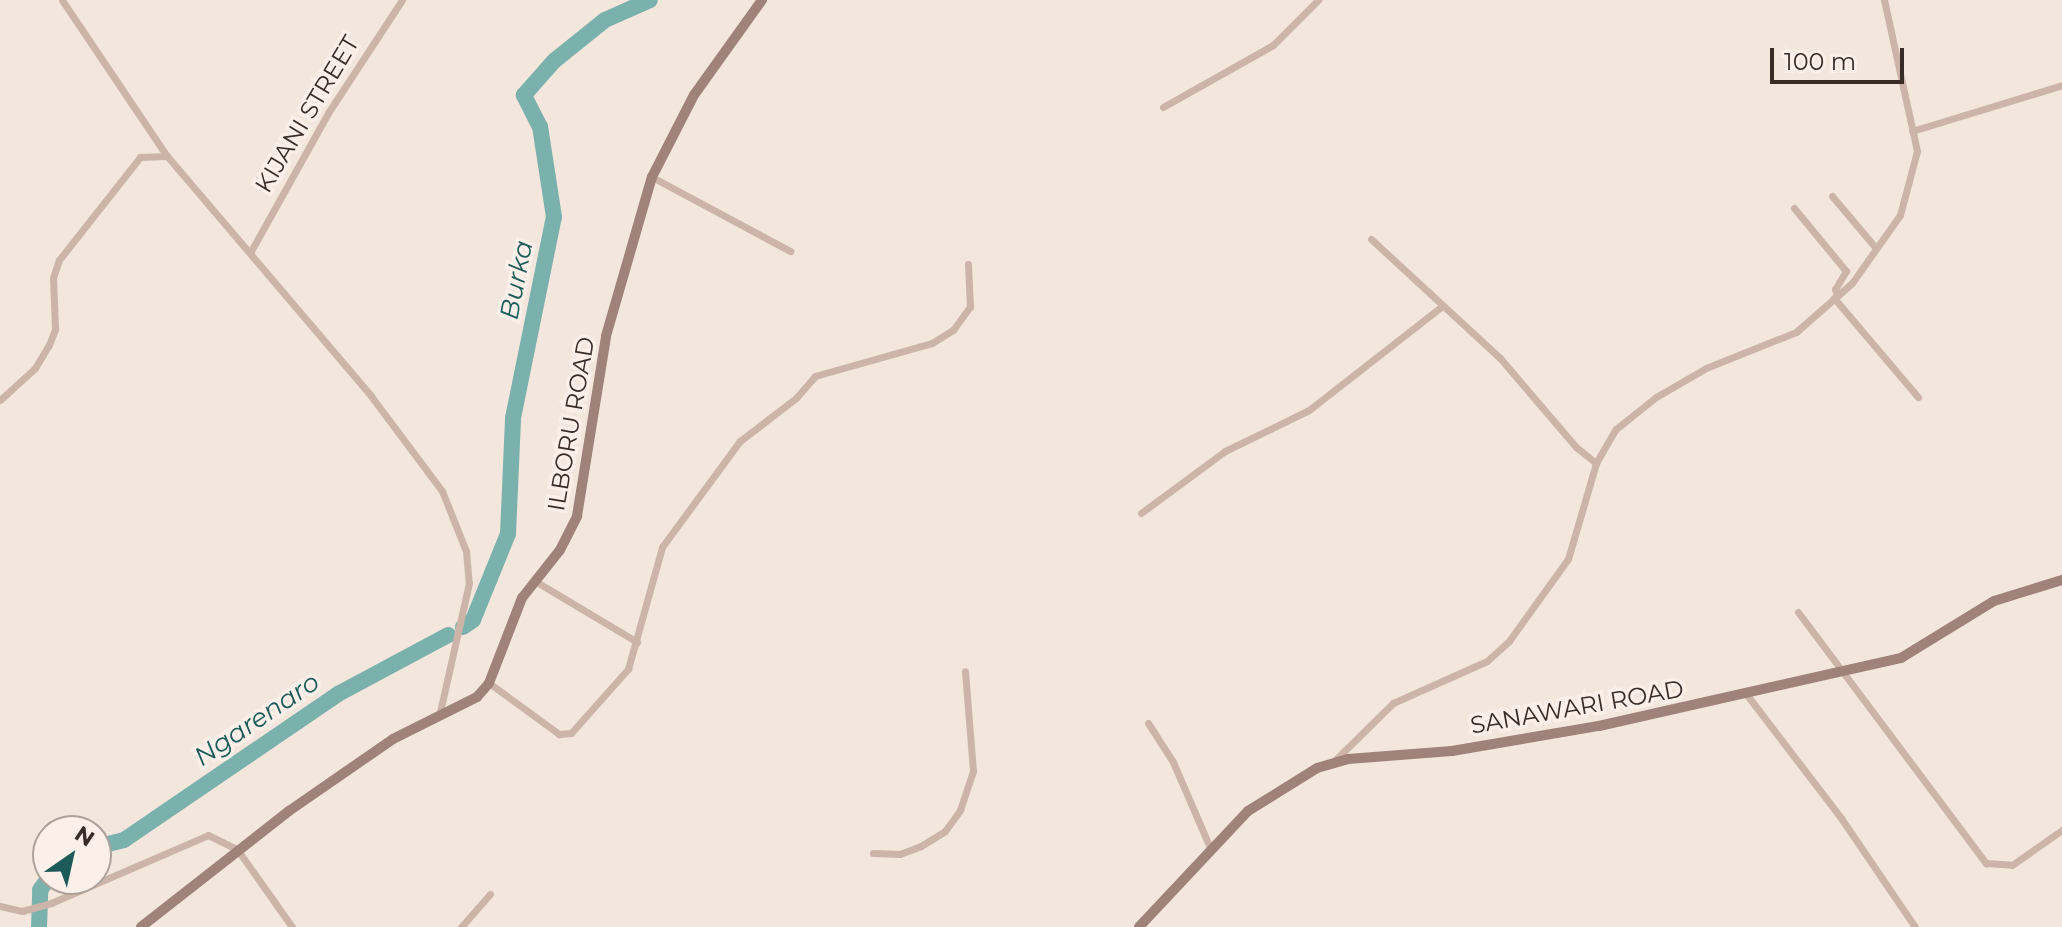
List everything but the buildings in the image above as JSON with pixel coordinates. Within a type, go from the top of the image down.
[{"type":"street","points":[[62,0],[167,156],[251,251],[432,477],[459,528],[469,583],[439,716]]},
{"type":"street","name":"KIJANI STREET","points":[[251,251],[328,113],[402,0]]},
{"type":"street","name":"ILBORU ROAD","points":[[489,683],[517,609],[570,534],[580,506],[606,336],[652,177],[694,95],[762,0]]},
{"type":"street","points":[[1163,107],[1273,45],[1318,0]]},
{"type":"street","points":[[1332,763],[1393,703],[1487,661],[1509,641],[1568,559],[1596,463],[1616,429],[1656,397],[1706,368],[1796,332],[1836,297],[1900,215],[1917,151],[1884,0]]},
{"type":"street","points":[[1912,131],[2062,85]]},
{"type":"street","points":[[0,400],[35,368],[49,345],[55,329],[53,278],[59,260],[140,157],[167,156]]},
{"type":"street","points":[[652,177],[790,251]]},
{"type":"street","points":[[1832,196],[1876,248]]},
{"type":"street","points":[[1794,208],[1846,271],[1835,289],[1836,297],[1918,397]]},
{"type":"street","points":[[1371,239],[1415,274],[1441,307],[1500,358],[1576,447],[1596,463]]},
{"type":"street","points":[[141,927],[237,849],[366,757],[477,697],[489,683],[563,736],[628,669],[637,642],[645,596],[662,547],[747,433],[796,398],[815,376],[932,343],[953,330],[970,307],[968,264]]},
{"type":"street","points":[[1141,513],[1225,451],[1309,410],[1441,307]]},
{"type":"street","name":"SANAWARI ROAD","points":[[1139,927],[1211,850],[1267,797],[1332,763],[1452,751],[1747,695],[1901,658],[1994,601],[2062,580]]},
{"type":"street","points":[[535,581],[637,642]]},
{"type":"street","points":[[1798,612],[1840,673],[1986,863],[2012,865],[2062,830]]},
{"type":"street","points":[[873,853],[900,854],[921,846],[945,831],[960,810],[973,771],[965,671]]},
{"type":"street","points":[[1747,695],[1841,818],[1915,927]]},
{"type":"street","points":[[1148,723],[1173,762],[1211,850]]},
{"type":"street","points":[[0,906],[22,911],[51,903],[201,835],[237,849],[292,927]]},
{"type":"street","points":[[461,927],[490,894]]},
{"type":"waterway","name":"Burka","points":[[463,627],[473,620],[508,534],[513,418],[554,217],[540,127],[524,95],[554,61],[605,20],[650,0]]},
{"type":"waterway","name":"Ngarenaro","points":[[112,843],[124,840],[338,694],[448,635]]},
{"type":"waterway","name":"Ngarenaro","points":[[39,927],[40,895]]}]
